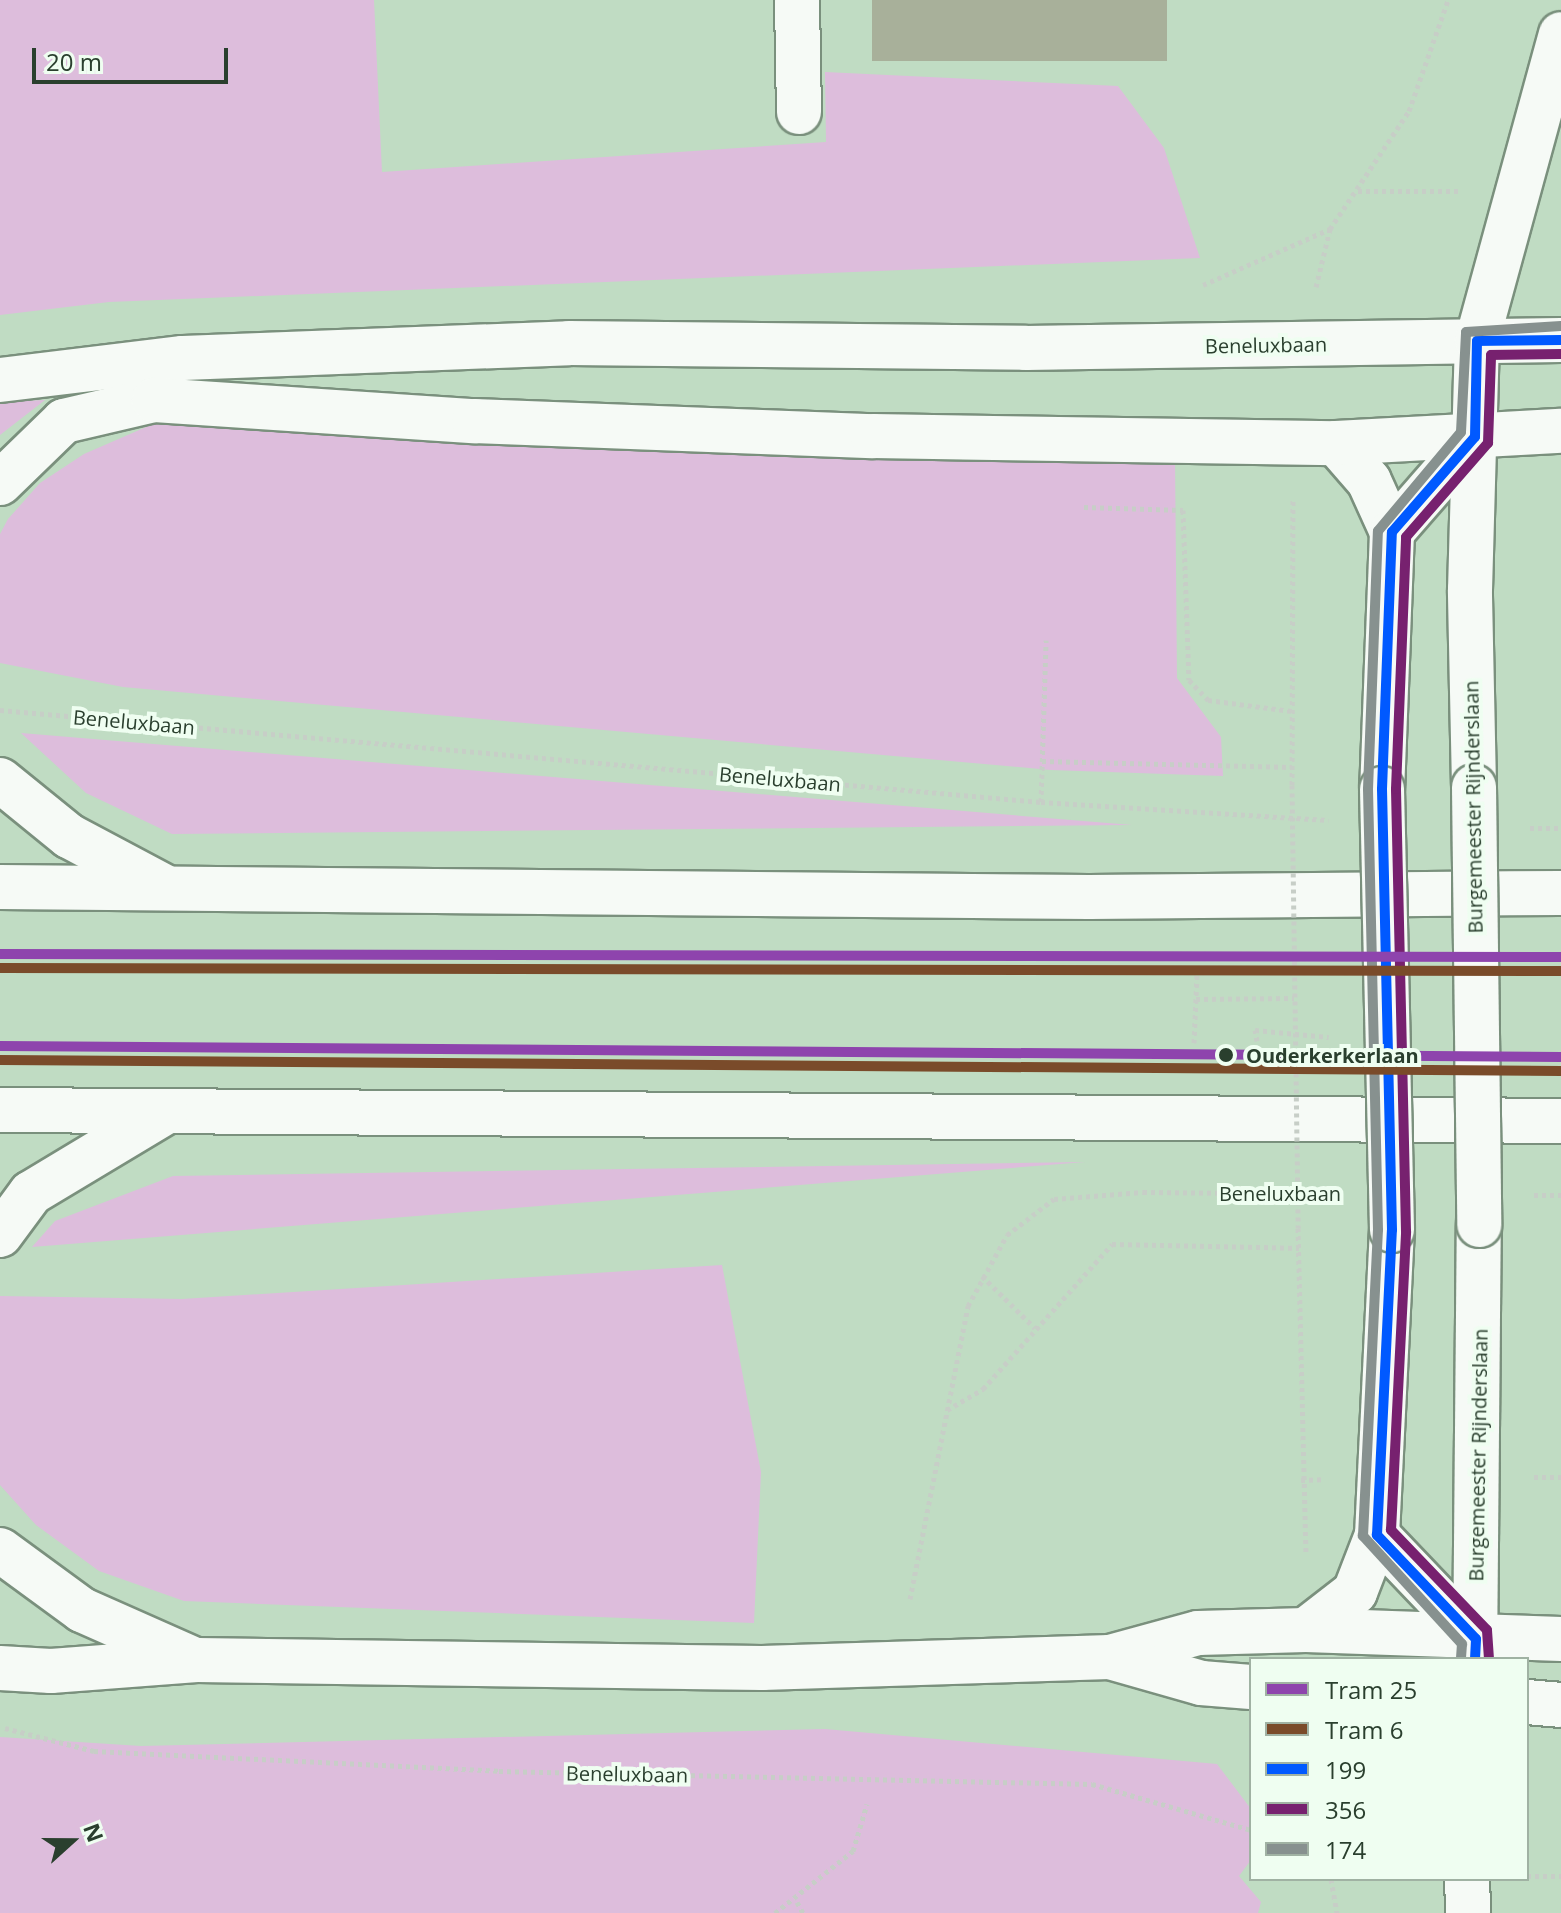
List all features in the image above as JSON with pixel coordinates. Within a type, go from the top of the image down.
[{"type":"main road","points":[[797,0],[799,112]]},
{"type":"main road","name":"Burgemeester Rijnderslaan","points":[[1476,1649],[1479,1225],[1470,590],[1477,341],[1561,34]]},
{"type":"main road","name":"Beneluxbaan","points":[[0,380],[183,358],[569,343],[1026,348],[1561,340]]},
{"type":"main road","points":[[0,483],[64,421],[154,400],[474,421],[873,436],[1336,443],[1561,431]]},
{"type":"main road","points":[[1392,532],[1475,437]]},
{"type":"main road","points":[[1306,1630],[1355,1592],[1377,1535],[1392,1230],[1382,789],[1392,532],[1369,481],[1336,443]]},
{"type":"main road","points":[[0,780],[69,836],[169,889]]},
{"type":"main road","points":[[0,887],[1073,897],[1561,893]]},
{"type":"main road","points":[[0,1110],[1561,1121]]},
{"type":"main road","points":[[0,1235],[31,1193],[167,1111]]},
{"type":"main road","points":[[1377,1535],[1476,1649]]},
{"type":"main road","points":[[0,1550],[82,1610],[197,1660]]},
{"type":"main road","points":[[0,1668],[51,1671],[197,1660],[762,1668],[1110,1657],[1198,1633],[1306,1630],[1476,1649],[1561,1639]]},
{"type":"main road","points":[[1110,1657],[1201,1683],[1249,1687]]},
{"type":"main road","points":[[1529,1702],[1561,1705]]},
{"type":"main road","points":[[1467,1881],[1468,1913]]},
{"type":"path","points":[[1084,507],[1183,510],[1189,680],[1208,700],[1291,711]]},
{"type":"path","points":[[1041,802],[1046,640]]},
{"type":"path","name":"Beneluxbaan","points":[[0,710],[1041,802],[1332,820]]},
{"type":"path","points":[[1042,761],[1292,767]]},
{"type":"path","points":[[1292,785],[1306,1630]]},
{"type":"path","points":[[1515,828],[1561,828]]},
{"type":"path","points":[[1194,1043],[1197,974]]},
{"type":"path","points":[[1196,999],[1294,998]]},
{"type":"path","points":[[1257,1041],[1255,1030],[1295,1038],[1336,1037]]},
{"type":"path","name":"Beneluxbaan","points":[[910,1599],[968,1306],[1007,1235],[1054,1199],[1143,1192],[1351,1194]]},
{"type":"path","points":[[1516,1195],[1561,1195]]},
{"type":"path","points":[[946,1410],[983,1389],[1112,1244],[1299,1248]]},
{"type":"path","points":[[982,1276],[1035,1328]]},
{"type":"path","name":"Beneluxbaan","points":[[0,1727],[94,1751],[499,1771],[1092,1784],[1249,1829]]},
{"type":"path","points":[[775,1913],[797,1902],[853,1851],[867,1804]]},
{"type":"path","points":[[1529,1876],[1561,1876]]},
{"type":"path","points":[[1331,1881],[1337,1913]]},
{"type":"path","points":[[797,1902],[803,1913]]},
{"type":"shaded area","points":[[0,0],[374,0],[382,172],[826,142],[825,72],[1118,86],[1164,148],[1200,258],[109,302],[0,315]]},
{"type":"shaded area","points":[[45,400],[0,435],[0,402]]},
{"type":"shaded area","points":[[160,421],[1175,457],[1177,678],[1221,737],[1223,776],[1051,770],[123,687],[0,663],[0,534],[8,519],[40,483],[84,454]]},
{"type":"shaded area","points":[[21,733],[1132,825],[172,834],[86,793]]},
{"type":"shaded area","points":[[1085,1162],[32,1247],[55,1221],[173,1176]]},
{"type":"shaded area","points":[[722,1265],[761,1472],[754,1623],[184,1601],[99,1571],[36,1525],[0,1485],[0,1296],[182,1299]]},
{"type":"shaded area","points":[[825,1729],[1217,1764],[1249,1806],[1249,1863],[1239,1876],[1261,1902],[1258,1913],[0,1913],[0,1737],[141,1746]]},
{"type":"building","points":[[872,0],[1167,0],[1167,61],[872,61]]},
{"type":"tram line","name":"25","points":[[0,954],[1561,957]]},
{"type":"tram line","name":"6","points":[[0,968],[1561,971]]},
{"type":"tram line","name":"25","points":[[0,1046],[1561,1057]]},
{"type":"tram line","name":"6","points":[[0,1060],[1561,1071]]},
{"type":"transit line","name":"174","points":[[1461,1657],[1462,1644],[1363,1536],[1378,1230],[1368,789],[1378,531],[1461,432],[1466,332],[1561,326]]},
{"type":"transit line","name":"199","points":[[1475,1657],[1476,1639],[1377,1535],[1392,1230],[1382,789],[1392,532],[1475,437],[1477,341],[1561,340]]},
{"type":"transit line","name":"356","points":[[1489,1657],[1487,1630],[1391,1530],[1406,1231],[1396,789],[1406,537],[1488,443],[1491,355],[1561,354]]},
{"type":"place","name":"Ouderkerkerlaan","points":[[1226,1055]]}]
